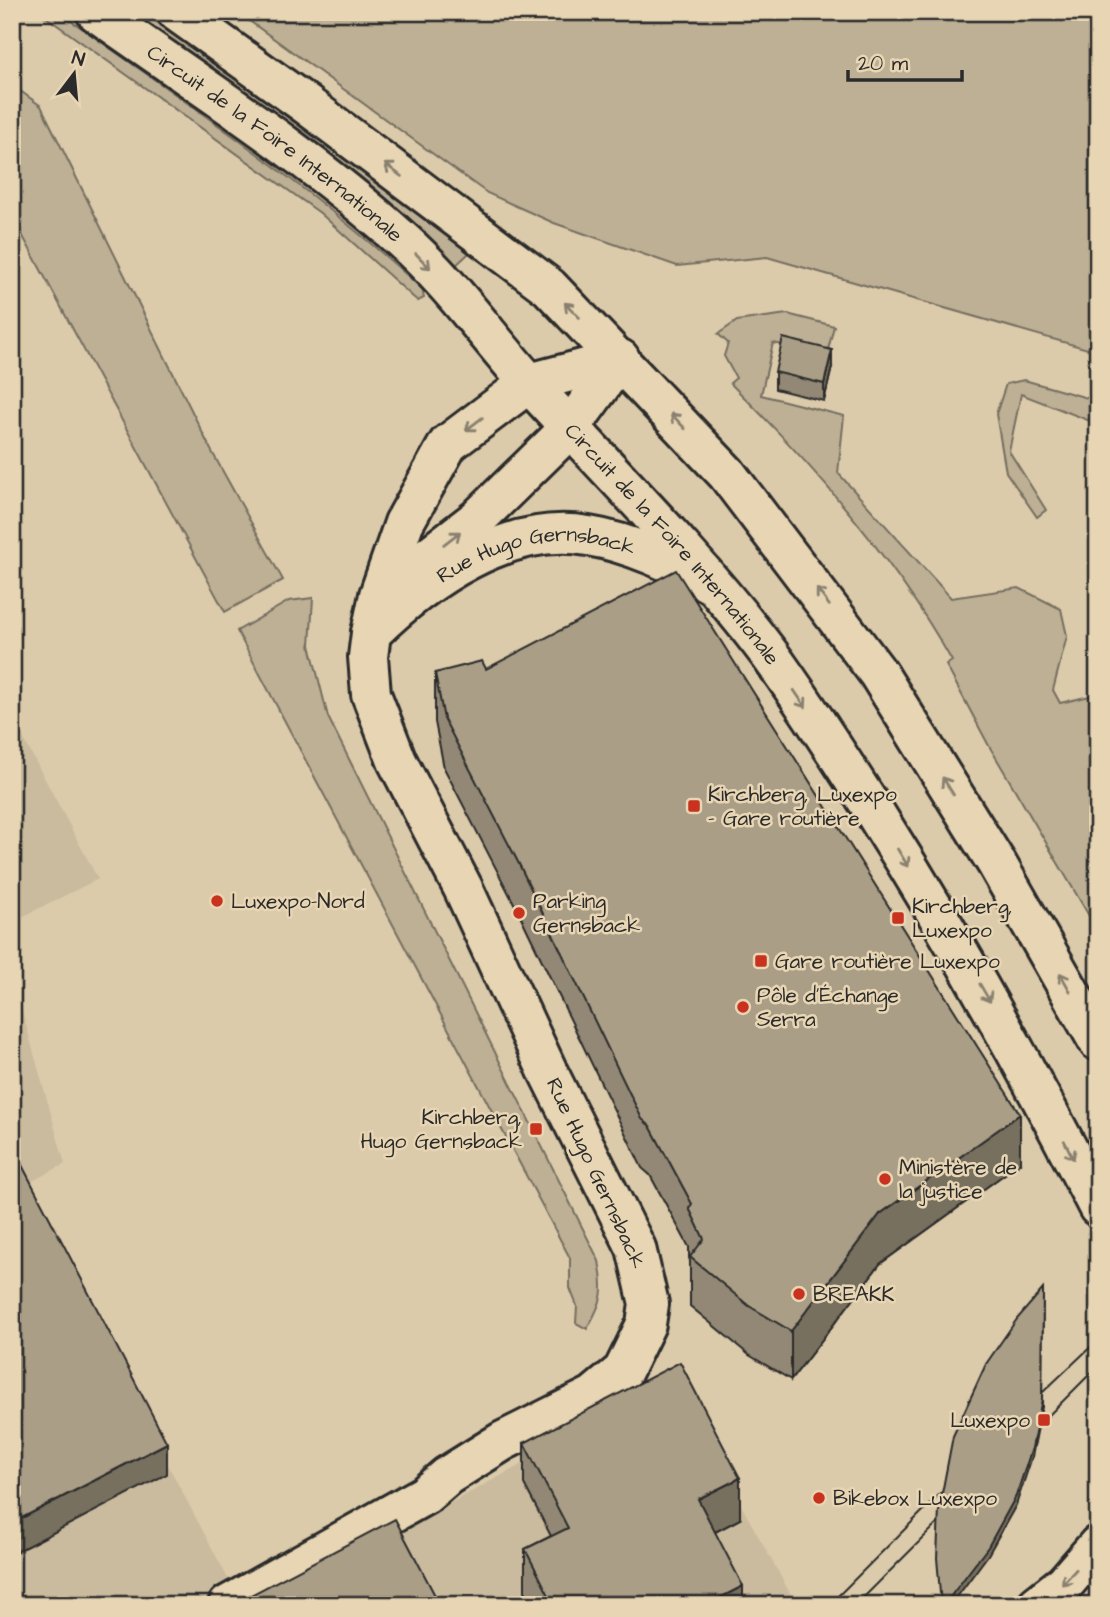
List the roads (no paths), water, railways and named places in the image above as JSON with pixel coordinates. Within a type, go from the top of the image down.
[{"type":"main road","name":"Circuit de la Foire Internationale","points":[[96,12],[320,172],[403,240],[462,300],[529,383],[714,585],[778,667],[925,892],[985,993],[1098,1207]]},
{"type":"main road","points":[[177,12],[549,287],[727,474],[878,673],[997,864],[1098,1041]]},
{"type":"main road","name":"Rue Hugo Gernsback","points":[[228,1605],[425,1495],[447,1476],[503,1441],[593,1396],[623,1371],[646,1324],[649,1304],[636,1248],[548,1072],[463,888],[397,761],[371,694],[368,657],[379,595],[404,523],[448,444],[529,383],[620,359]]},
{"type":"main road","name":"Rue Hugo Gernsback","points":[[379,595],[477,519],[570,428],[620,359]]},
{"type":"main road","name":"Rue Hugo Gernsback","points":[[371,633],[406,598],[435,579],[485,551],[540,535],[586,536],[634,548],[714,585]]},
{"type":"main road","points":[[1037,1605],[1065,1583],[1098,1545]]},
{"type":"tram line","points":[[1043,1392],[1098,1340]]},
{"type":"tram line","points":[[1044,1420],[1098,1366]]},
{"type":"tram line","points":[[829,1605],[943,1491]]},
{"type":"tram line","points":[[856,1605],[939,1522]]},
{"type":"place","name":"Kirchberg, Luxexpo - Gare routière","points":[[694,806]]},
{"type":"place","name":"Luxexpo-Nord","points":[[217,901]]},
{"type":"place","name":"Parking Gernsback","points":[[519,913]]},
{"type":"place","name":"Kirchberg, Luxexpo","points":[[898,918]]},
{"type":"place","name":"Gare routière Luxexpo","points":[[761,961]]},
{"type":"place","name":"Pôle d'Échange Serra","points":[[743,1007]]},
{"type":"place","name":"Kirchberg, Hugo Gernsback","points":[[536,1129]]},
{"type":"place","name":"Ministère de la justice","points":[[885,1179]]},
{"type":"place","name":"BREAKK","points":[[799,1294]]},
{"type":"place","name":"Luxexpo","points":[[1044,1420]]},
{"type":"place","name":"Bikebox Luxexpo","points":[[819,1498]]}]
